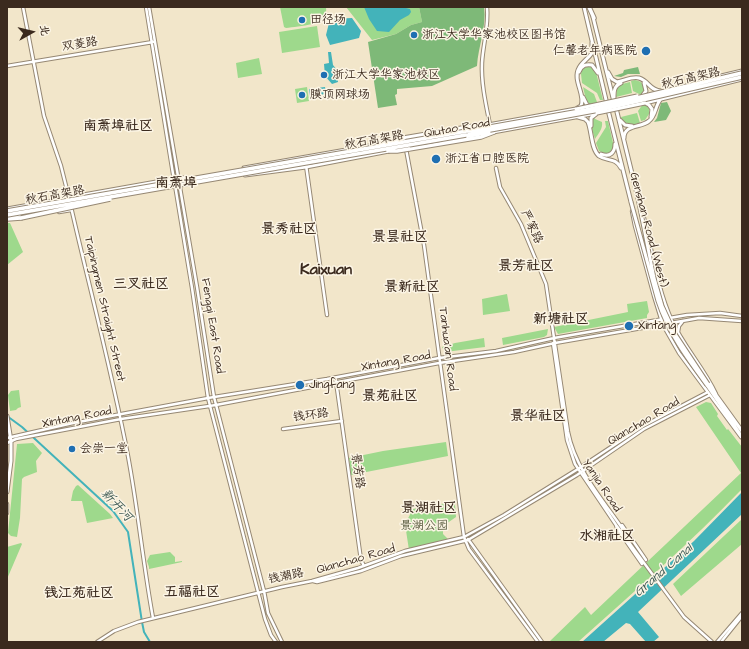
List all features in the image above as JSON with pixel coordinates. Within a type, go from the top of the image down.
[{"type":"highway","points":[[590,7],[594,18]]},
{"type":"highway","name":"秋石高架路","points":[[7,210],[211,176],[586,110],[742,72]]},
{"type":"highway","name":"秋石高架路","points":[[7,218],[141,192],[323,159],[377,151],[599,110],[742,78]]},
{"type":"highway","points":[[365,149],[393,140],[490,125]]},
{"type":"highway","points":[[377,151],[397,151],[481,137],[494,132]]},
{"type":"highway","points":[[79,196],[180,179],[211,176]]},
{"type":"highway","points":[[7,218],[22,218],[141,192]]},
{"type":"main road","name":"Taipingmen Straight Street","points":[[23,7],[44,116],[61,166],[120,414],[153,618]]},
{"type":"main road","name":"Fengqi East Road","points":[[147,7],[197,287],[214,397],[264,591],[268,613],[282,642]]},
{"type":"main road","points":[[487,7],[488,24],[482,58],[482,76],[490,125]]},
{"type":"main road","name":"Genshan Road (West)","points":[[584,7],[623,171],[663,315],[679,345],[742,431]]},
{"type":"main road","name":"Genshan Road (West)","points":[[594,18],[658,281],[670,318],[710,381],[717,395]]},
{"type":"main road","name":"双菱路","points":[[7,66],[154,42]]},
{"type":"main road","name":"Fengqi East Road","points":[[154,42],[208,398],[264,619],[276,642]]},
{"type":"main road","points":[[576,109],[581,106],[582,102],[577,72],[580,66],[592,54],[592,42]]},
{"type":"main road","points":[[592,106],[587,105],[584,98],[579,79],[580,71],[584,66],[592,65],[601,79]]},
{"type":"main road","points":[[605,65],[614,81],[621,82],[639,78],[645,81],[654,90],[660,92]]},
{"type":"main road","name":"Qiutao Road","points":[[7,210],[79,196],[174,181],[521,120],[660,92],[742,72]]},
{"type":"main road","name":"Qiutao Road","points":[[7,218],[71,208],[179,186],[306,167],[597,113],[727,84],[742,78]]},
{"type":"main road","points":[[614,102],[614,90],[617,85],[635,80],[642,81],[644,83],[646,90],[643,95]]},
{"type":"main road","points":[[627,153],[624,135],[625,132],[630,128],[649,122],[654,115],[659,100],[663,98]]},
{"type":"main road","points":[[617,112],[625,125],[631,126],[646,122],[651,117],[652,112],[651,107],[645,103]]},
{"type":"main road","points":[[597,113],[592,116],[590,121],[598,151],[603,155],[610,155],[615,148],[615,138]]},
{"type":"main road","points":[[576,116],[588,122],[595,149],[599,155],[616,162],[623,171]]},
{"type":"main road","name":"Tanhua'an Road","points":[[404,140],[424,245],[464,537],[542,642]]},
{"type":"main road","points":[[304,157],[327,315]]},
{"type":"main road","name":"严家路","points":[[496,168],[500,187],[521,224],[546,284],[554,343]]},
{"type":"main road","name":"Genshan Road (West)","points":[[638,198],[653,272],[662,306],[675,334],[742,437]]},
{"type":"main road","name":"Genshan Road (West)","points":[[631,202],[635,226],[663,325],[679,352],[739,435],[742,437]]},
{"type":"main road","name":"Xintang Road","points":[[8,437],[208,398],[440,358],[496,351],[554,338],[661,319],[702,313],[720,313],[742,316]]},
{"type":"main road","name":"Xintang Road","points":[[7,443],[29,436],[121,419],[216,405],[336,381],[495,355],[673,322],[699,318],[742,321]]},
{"type":"main road","points":[[679,334],[679,326],[683,321]]},
{"type":"main road","name":"Yanjia Road","points":[[554,343],[567,440],[573,460],[642,564]]},
{"type":"main road","name":"景芳路","points":[[336,377],[361,560],[364,566]]},
{"type":"main road","name":"Qianchao Road","points":[[312,581],[364,566],[405,551],[464,537],[504,515],[580,469],[643,426],[709,394]]},
{"type":"main road","name":"Qianchao Road","points":[[312,581],[317,582],[326,580],[366,569],[401,556],[467,540],[582,472],[644,429],[709,394]]},
{"type":"main road","points":[[7,416],[8,437],[11,441],[11,461],[7,492]]},
{"type":"main road","name":"钱环路","points":[[283,429],[342,421]]},
{"type":"main road","name":"Yanjia Road","points":[[582,472],[622,528],[622,532]]},
{"type":"main road","points":[[7,504],[7,513]]},
{"type":"main road","name":"Yanjia Road","points":[[616,520],[619,521],[646,560]]},
{"type":"main road","name":"Yanjia Road","points":[[616,525],[684,617],[712,642]]},
{"type":"main road","name":"Tanhua'an Road","points":[[467,540],[469,549],[538,642]]},
{"type":"main road","name":"钱潮路","points":[[264,591],[312,581]]},
{"type":"main road","points":[[97,642],[114,631],[144,620],[264,591]]},
{"type":"main road","points":[[717,642],[742,612]]},
{"type":"main road","points":[[721,642],[742,616]]},
{"type":"green space","name":"田径场","points":[[280,7],[326,7],[326,13],[323,18],[312,24],[286,28],[284,27]]},
{"type":"green space","points":[[346,7],[419,7],[422,22],[411,25],[396,34],[372,40]]},
{"type":"green space","points":[[419,7],[484,7],[485,14],[477,66],[432,86],[397,89],[397,94],[395,95],[397,105],[378,108],[368,42],[396,34],[411,25],[422,22]]},
{"type":"green space","points":[[317,26],[320,47],[282,53],[279,32]]},
{"type":"green space","points":[[259,58],[262,74],[238,78],[236,63]]},
{"type":"green space","points":[[589,66],[596,72],[603,100],[600,100],[597,93],[582,83],[582,69]]},
{"type":"green space","points":[[638,67],[640,74],[628,74],[621,77],[614,76],[623,73],[624,70]]},
{"type":"green space","points":[[635,80],[641,82],[644,86],[645,90],[641,95],[633,91],[631,81]]},
{"type":"green space","points":[[630,82],[632,93],[616,97],[617,88],[622,84]]},
{"type":"green space","name":"膜顶网球场","points":[[307,87],[309,101],[297,103],[295,89]]},
{"type":"green space","points":[[583,87],[594,94],[597,102],[595,104],[590,105],[586,100]]},
{"type":"green space","points":[[667,102],[671,111],[666,120],[654,122],[657,118],[661,103]]},
{"type":"green space","points":[[643,104],[649,106],[649,114],[645,120],[641,121],[638,111]]},
{"type":"green space","points":[[637,113],[640,123],[628,124],[622,120],[621,117]]},
{"type":"green space","points":[[594,117],[602,122],[601,129],[595,139],[592,131],[592,122]]},
{"type":"green space","points":[[605,121],[608,121],[614,147],[614,150],[608,155],[599,151],[596,143],[606,127]]},
{"type":"green space","points":[[7,223],[10,223],[23,252],[7,265]]},
{"type":"green space","points":[[507,294],[510,311],[483,315],[482,299]]},
{"type":"green space","points":[[647,301],[649,312],[647,318],[558,334],[554,327],[628,312],[627,304]]},
{"type":"green space","points":[[548,329],[547,335],[544,337],[503,345],[502,338]]},
{"type":"green space","points":[[484,338],[485,347],[445,352],[442,347],[455,343]]},
{"type":"green space","points":[[19,390],[21,407],[10,411],[8,395],[11,391]]},
{"type":"green space","points":[[706,402],[711,403],[718,414],[717,416],[742,447],[742,489],[682,548],[578,642],[549,642],[585,607],[591,615],[741,473],[696,407]]},
{"type":"green space","points":[[446,442],[448,456],[351,475],[349,458],[383,451]]},
{"type":"green space","points":[[33,443],[42,453],[36,461],[37,472],[22,479],[20,518],[17,537],[11,536],[8,533],[17,444]]},
{"type":"green space","points":[[78,485],[113,518],[87,523],[82,501],[71,501],[73,491]]},
{"type":"green space","name":"景湖公园","points":[[452,502],[455,505],[456,517],[443,526],[443,534],[450,541],[409,550],[405,524],[413,509]]},
{"type":"green space","points":[[742,519],[742,544],[681,596],[673,584]]},
{"type":"green space","points":[[22,544],[7,579],[7,547]]},
{"type":"green space","points":[[170,552],[175,557],[175,562],[182,562],[149,569],[147,561],[150,555]]},
{"type":"water","points":[[364,7],[402,7],[410,9],[411,12],[409,15],[400,20],[389,32],[377,31],[369,19]]},
{"type":"water","points":[[352,18],[361,31],[359,38],[330,45],[326,35],[330,19]]},
{"type":"water","points":[[328,52],[331,52],[333,65],[337,70],[338,82],[332,84],[325,76],[324,64],[329,63]]},
{"type":"water","points":[[325,87],[326,94],[310,96],[309,89]]},
{"type":"water","name":"Grand Canal","points":[[742,492],[742,514],[638,612],[659,637],[653,642],[646,642],[630,624],[626,623],[603,642],[582,642],[694,541]]},
{"type":"waterway","name":"新开河","points":[[7,416],[22,427],[113,511],[128,532],[142,622],[144,632],[150,642]]},
{"type":"place","name":"田径场","points":[[302,20]]},
{"type":"place","name":"浙江大学华家池校区图书馆","points":[[414,35]]},
{"type":"place","name":"仁馨老年病医院","points":[[646,51]]},
{"type":"place","name":"浙江大学华家池校区","points":[[324,75]]},
{"type":"place","name":"膜顶网球场","points":[[302,95]]},
{"type":"place","name":"浙江省口腔医院","points":[[436,159]]},
{"type":"place","name":"Xintang","points":[[629,326]]},
{"type":"place","name":"Jingfang","points":[[300,385]]},
{"type":"place","name":"会崇一堂","points":[[72,449]]},
{"type":"district","name":"南萧埠社区","points":[[118,127]]},
{"type":"district","name":"南萧埠","points":[[176,184]]},
{"type":"district","name":"景秀社区","points":[[289,230]]},
{"type":"district","name":"景昙社区","points":[[400,238]]},
{"type":"district","name":"景芳社区","points":[[526,267]]},
{"type":"district","name":"Kaixuan","points":[[326,271]]},
{"type":"district","name":"三叉社区","points":[[141,285]]},
{"type":"district","name":"景新社区","points":[[412,288]]},
{"type":"district","name":"新塘社区","points":[[561,320]]},
{"type":"district","name":"景苑社区","points":[[390,397]]},
{"type":"district","name":"景华社区","points":[[538,417]]},
{"type":"district","name":"景湖社区","points":[[429,509]]},
{"type":"district","name":"水湘社区","points":[[607,537]]},
{"type":"district","name":"五福社区","points":[[192,593]]},
{"type":"district","name":"钱江苑社区","points":[[79,594]]}]
